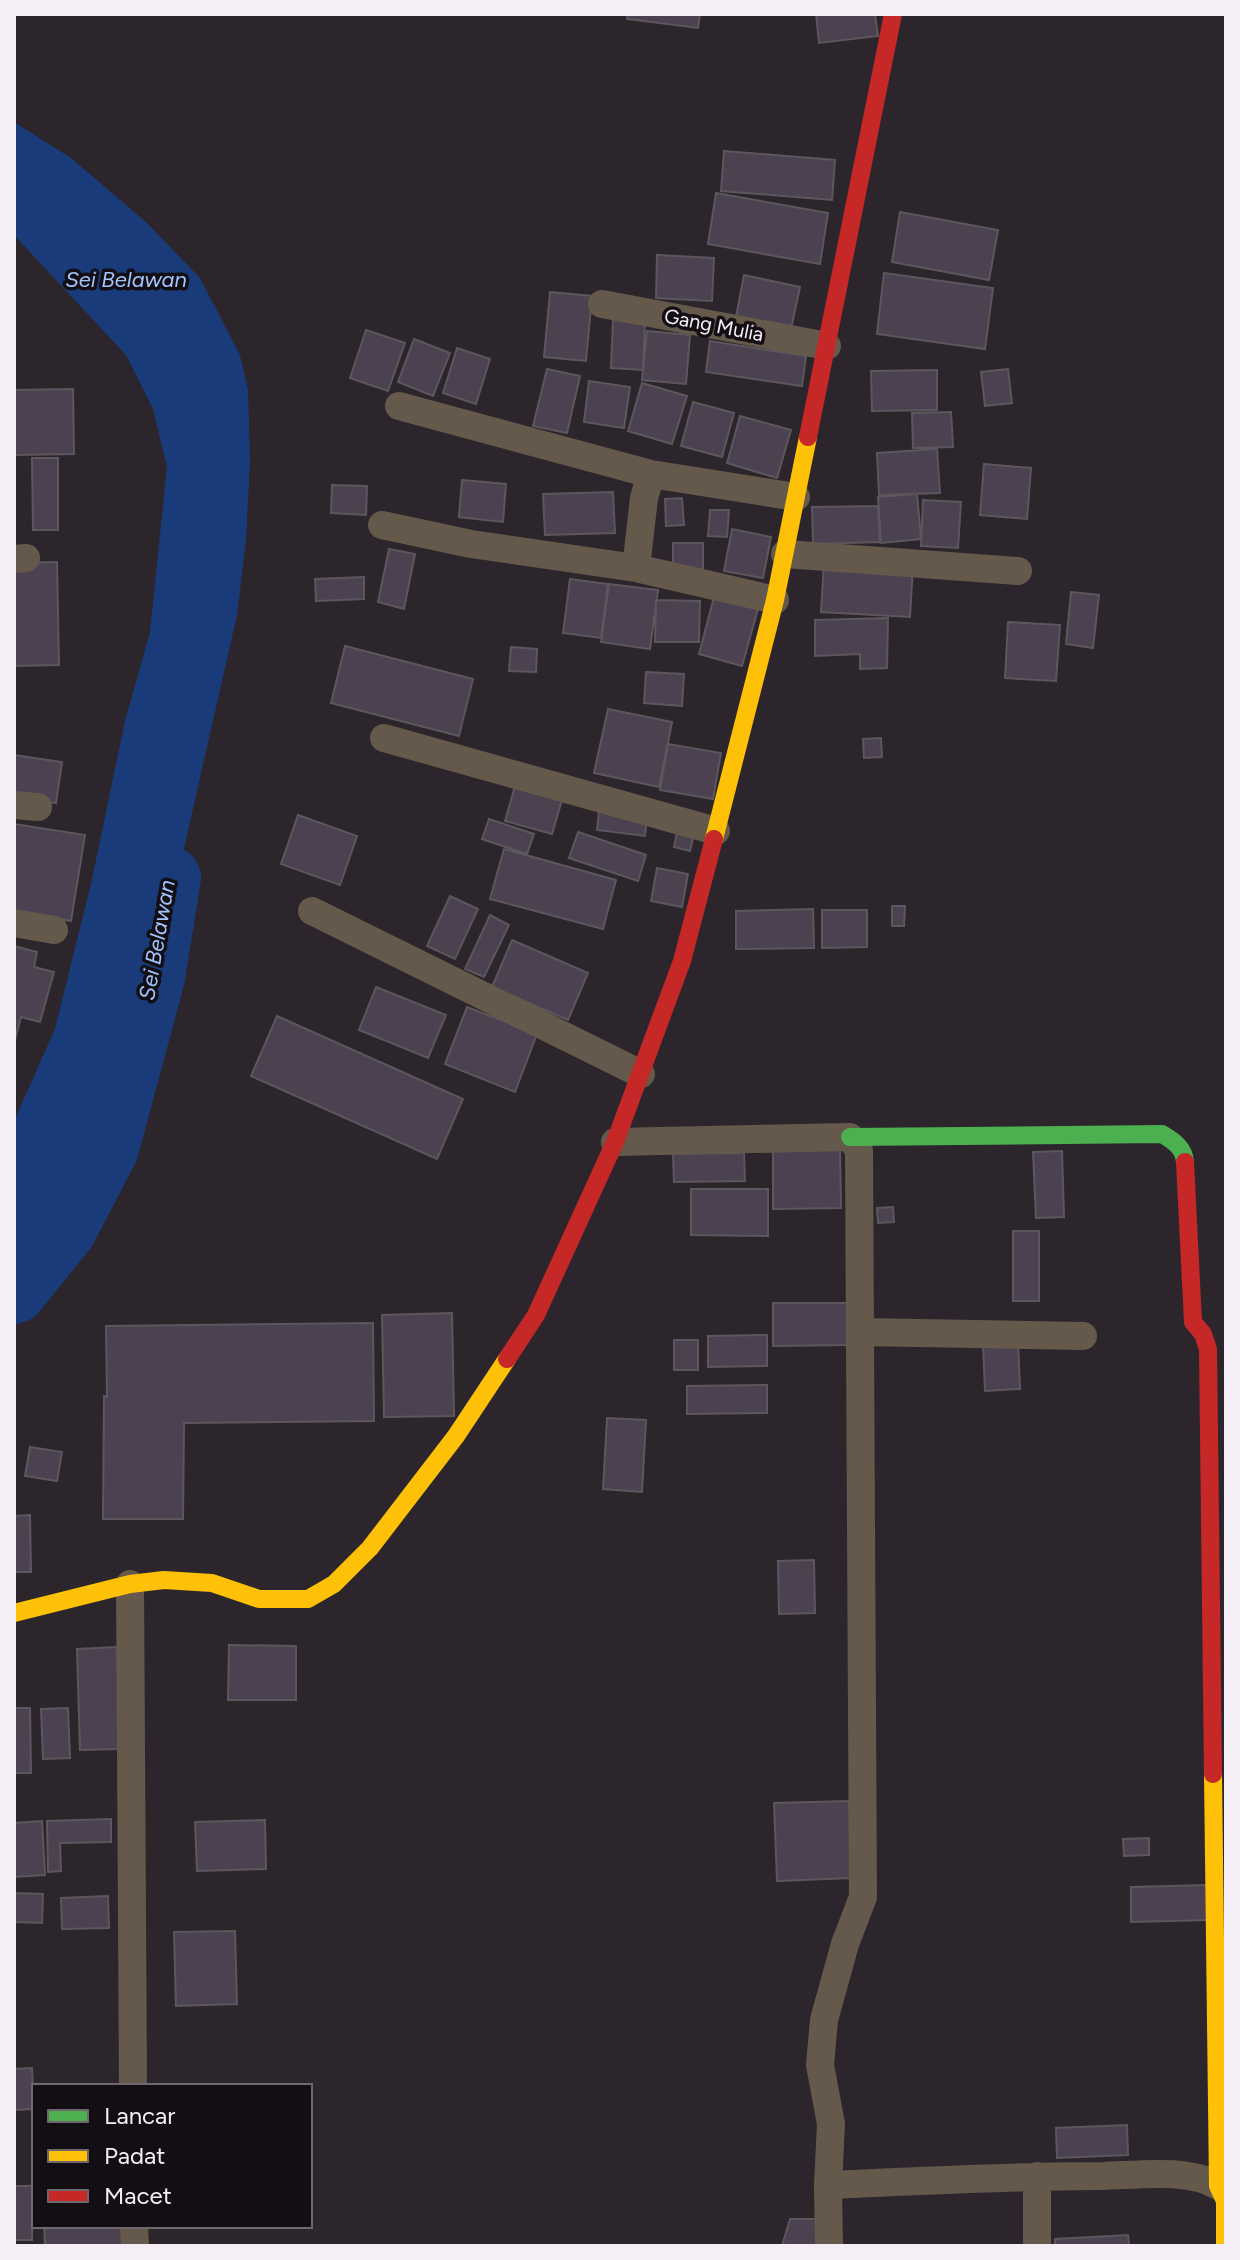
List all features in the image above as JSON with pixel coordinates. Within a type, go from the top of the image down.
[{"type":"street","points":[[14,1613],[130,1584],[164,1580],[212,1583],[259,1599],[308,1599],[334,1584],[370,1548],[456,1436],[536,1315],[615,1142],[682,961],[775,600],[893,14]]},
{"type":"street","name":"Gang Mulia","points":[[602,304],[827,346]]},
{"type":"street","points":[[399,406],[651,474],[796,497]]},
{"type":"street","points":[[636,568],[644,498],[651,474]]},
{"type":"street","points":[[382,525],[471,544],[636,568],[775,600]]},
{"type":"street","points":[[785,554],[1018,571]]},
{"type":"street","points":[[384,738],[716,831]]},
{"type":"street","points":[[312,911],[641,1074]]},
{"type":"street","points":[[14,923],[54,930]]},
{"type":"street","points":[[615,1142],[1162,1134],[1176,1142],[1185,1157],[1193,1322],[1203,1334],[1208,1349],[1218,2186],[1225,2201],[1225,2246]]},
{"type":"street","points":[[829,2246],[831,2124],[820,2065],[824,2020],[845,1944],[863,1897],[859,1150],[850,1137]]},
{"type":"street","points":[[860,1332],[1083,1336]]},
{"type":"street","points":[[130,1584],[133,2084]]},
{"type":"street","points":[[828,2185],[1037,2176],[1183,2175],[1207,2180],[1218,2186]]},
{"type":"street","points":[[1037,2176],[1037,2246]]},
{"type":"water","name":"Sei Belawan","points":[[14,122],[71,158],[147,223],[200,278],[240,355],[248,390],[250,460],[246,541],[237,615],[165,932],[82,1196],[41,1281],[14,1315],[14,1121],[55,1029],[91,884],[125,721],[150,632],[167,467],[153,409],[126,355],[14,235]]},
{"type":"building","points":[[628,14],[700,14],[698,28],[627,19]]},
{"type":"building","points":[[816,14],[875,14],[878,36],[819,43]]},
{"type":"building","points":[[724,151],[835,160],[832,200],[721,191]]},
{"type":"building","points":[[716,193],[828,213],[820,264],[708,244]]},
{"type":"building","points":[[900,212],[998,230],[989,280],[892,262]]},
{"type":"building","points":[[657,255],[714,258],[712,301],[656,298]]},
{"type":"building","points":[[884,273],[993,288],[985,349],[877,334]]},
{"type":"building","points":[[744,275],[800,287],[791,329],[736,317]]},
{"type":"building","points":[[550,292],[592,296],[586,361],[544,357]]},
{"type":"building","points":[[613,320],[645,321],[643,370],[611,368]]},
{"type":"building","points":[[366,330],[405,343],[388,391],[350,378]]},
{"type":"building","points":[[647,331],[690,335],[686,384],[642,380]]},
{"type":"building","points":[[414,339],[450,353],[433,396],[398,382]]},
{"type":"building","points":[[710,341],[806,356],[802,386],[706,372]]},
{"type":"building","points":[[457,348],[490,359],[476,404],[443,393]]},
{"type":"building","points":[[547,369],[580,376],[567,433],[533,426]]},
{"type":"building","points":[[1008,369],[1012,403],[985,406],[981,372]]},
{"type":"building","points":[[937,370],[937,410],[872,411],[871,371]]},
{"type":"building","points":[[589,381],[630,387],[624,428],[584,422]]},
{"type":"building","points":[[642,383],[687,396],[672,444],[628,431]]},
{"type":"building","points":[[73,389],[74,454],[14,455],[14,390]]},
{"type":"building","points":[[693,402],[734,413],[722,457],[681,446]]},
{"type":"building","points":[[951,412],[953,447],[913,448],[912,413]]},
{"type":"building","points":[[740,416],[791,430],[777,478],[727,463]]},
{"type":"building","points":[[937,449],[940,493],[879,495],[877,453]]},
{"type":"building","points":[[32,458],[58,458],[58,530],[33,530]]},
{"type":"building","points":[[984,464],[1031,468],[1027,519],[980,515]]},
{"type":"building","points":[[462,480],[506,484],[503,522],[459,517]]},
{"type":"building","points":[[332,485],[367,486],[366,515],[331,513]]},
{"type":"building","points":[[613,492],[615,533],[545,535],[543,494]]},
{"type":"building","points":[[917,494],[921,539],[881,543],[878,497]]},
{"type":"building","points":[[682,498],[684,525],[666,526],[665,499]]},
{"type":"building","points":[[923,500],[961,502],[958,548],[921,546]]},
{"type":"building","points":[[878,506],[880,542],[813,544],[812,507]]},
{"type":"building","points":[[710,510],[729,510],[727,537],[708,536]]},
{"type":"building","points":[[732,529],[771,537],[763,578],[724,571]]},
{"type":"building","points":[[673,543],[703,543],[703,569],[673,568]]},
{"type":"building","points":[[389,549],[415,554],[404,609],[378,602]]},
{"type":"building","points":[[57,562],[59,665],[14,666],[14,563]]},
{"type":"building","points":[[824,562],[913,566],[910,617],[821,612]]},
{"type":"building","points":[[364,577],[364,599],[316,601],[315,579]]},
{"type":"building","points":[[570,579],[608,584],[601,638],[563,633]]},
{"type":"building","points":[[609,584],[658,590],[650,649],[601,642]]},
{"type":"building","points":[[1071,592],[1099,595],[1093,648],[1066,644]]},
{"type":"building","points":[[714,597],[758,609],[742,666],[699,654]]},
{"type":"building","points":[[656,600],[700,601],[699,642],[655,642]]},
{"type":"building","points":[[888,618],[887,668],[860,669],[860,654],[815,656],[815,620]]},
{"type":"building","points":[[1008,622],[1060,625],[1056,681],[1005,678]]},
{"type":"building","points":[[345,646],[473,679],[459,736],[331,703]]},
{"type":"building","points":[[511,647],[537,649],[536,672],[509,671]]},
{"type":"building","points":[[646,672],[684,674],[682,706],[644,703]]},
{"type":"building","points":[[608,709],[672,722],[659,787],[594,773]]},
{"type":"building","points":[[881,738],[882,757],[864,758],[863,739]]},
{"type":"building","points":[[668,744],[721,753],[713,799],[660,790]]},
{"type":"building","points":[[14,755],[62,762],[56,803],[14,797]]},
{"type":"building","points":[[515,786],[562,800],[552,834],[505,821]]},
{"type":"building","points":[[599,811],[647,817],[645,836],[597,830]]},
{"type":"building","points":[[298,815],[357,836],[340,885],[281,864]]},
{"type":"building","points":[[489,819],[534,834],[527,854],[482,839]]},
{"type":"building","points":[[14,824],[85,835],[71,921],[14,912]]},
{"type":"building","points":[[678,826],[695,830],[690,851],[674,847]]},
{"type":"building","points":[[578,832],[646,855],[638,881],[569,858]]},
{"type":"building","points":[[504,849],[616,880],[603,929],[490,899]]},
{"type":"building","points":[[657,868],[688,874],[682,907],[651,901]]},
{"type":"building","points":[[450,896],[478,909],[455,959],[427,946]]},
{"type":"building","points":[[892,906],[905,906],[904,926],[892,926]]},
{"type":"building","points":[[813,909],[814,948],[736,949],[736,911]]},
{"type":"building","points":[[822,910],[867,910],[867,947],[822,948]]},
{"type":"building","points":[[490,915],[509,925],[484,977],[465,969]]},
{"type":"building","points":[[512,940],[588,973],[568,1020],[492,987]]},
{"type":"building","points":[[14,946],[37,952],[34,967],[54,972],[40,1022],[21,1017],[15,1040]]},
{"type":"building","points":[[376,987],[446,1015],[428,1058],[359,1030]]},
{"type":"building","points":[[467,1007],[537,1034],[515,1092],[445,1064]]},
{"type":"building","points":[[277,1016],[463,1099],[437,1159],[251,1076]]},
{"type":"building","points":[[840,1146],[841,1208],[773,1209],[773,1147]]},
{"type":"building","points":[[1062,1151],[1064,1217],[1036,1218],[1033,1152]]},
{"type":"building","points":[[744,1153],[745,1181],[674,1182],[673,1154]]},
{"type":"building","points":[[691,1189],[768,1189],[768,1236],[691,1235]]},
{"type":"building","points":[[893,1207],[894,1222],[878,1223],[877,1208]]},
{"type":"building","points":[[1013,1231],[1039,1231],[1039,1301],[1013,1301]]},
{"type":"building","points":[[773,1303],[851,1303],[850,1345],[773,1346]]},
{"type":"building","points":[[452,1313],[454,1416],[384,1417],[382,1315]]},
{"type":"building","points":[[373,1323],[374,1421],[184,1423],[183,1519],[103,1519],[106,1326]]},
{"type":"building","points":[[767,1335],[767,1366],[708,1367],[708,1336]]},
{"type":"building","points":[[674,1340],[698,1340],[698,1370],[674,1370]]},
{"type":"building","points":[[1018,1341],[1020,1389],[985,1391],[983,1343]]},
{"type":"building","points":[[767,1385],[767,1413],[687,1414],[687,1386]]},
{"type":"building","points":[[607,1418],[646,1420],[642,1492],[603,1489]]},
{"type":"building","points":[[30,1447],[62,1452],[57,1481],[25,1476]]},
{"type":"building","points":[[30,1515],[31,1572],[14,1572],[14,1516]]},
{"type":"building","points":[[814,1560],[815,1613],[779,1614],[778,1561]]},
{"type":"building","points":[[229,1645],[296,1646],[296,1700],[228,1700]]},
{"type":"building","points":[[117,1647],[121,1749],[80,1750],[77,1649]]},
{"type":"building","points":[[14,1708],[30,1708],[31,1773],[14,1773]]},
{"type":"building","points":[[68,1708],[70,1758],[43,1759],[41,1709]]},
{"type":"building","points":[[849,1801],[851,1878],[777,1881],[774,1803]]},
{"type":"building","points":[[111,1819],[111,1842],[60,1843],[61,1871],[48,1872],[47,1821]]},
{"type":"building","points":[[265,1820],[266,1869],[197,1871],[195,1822]]},
{"type":"building","points":[[42,1821],[45,1875],[14,1877],[14,1823]]},
{"type":"building","points":[[1149,1838],[1149,1855],[1124,1856],[1123,1839]]},
{"type":"building","points":[[1208,1885],[1209,1920],[1131,1922],[1131,1887]]},
{"type":"building","points":[[14,1893],[43,1894],[42,1923],[14,1922]]},
{"type":"building","points":[[108,1896],[109,1928],[62,1929],[61,1898]]},
{"type":"building","points":[[235,1931],[237,2004],[176,2006],[174,1932]]},
{"type":"building","points":[[32,2068],[32,2109],[14,2110],[14,2069]]},
{"type":"building","points":[[1127,2125],[1128,2155],[1057,2158],[1056,2128]]},
{"type":"building","points":[[14,2186],[32,2186],[32,2240],[14,2240]]},
{"type":"building","points":[[790,2219],[818,2219],[818,2246],[782,2246]]},
{"type":"building","points":[[44,2228],[126,2228],[126,2246],[45,2246]]},
{"type":"building","points":[[1128,2235],[1129,2246],[1055,2246],[1055,2239]]},
{"type":"waterway","name":"Sei Belawan","points":[[14,1292],[65,1229],[107,1148],[153,977],[169,878]]},
{"type":"traffic: fast","points":[[850,1137],[1162,1134],[1178,1145],[1185,1162]]},
{"type":"traffic: slow","points":[[714,839],[775,600],[808,437]]},
{"type":"traffic: slow","points":[[14,1613],[130,1584],[164,1580],[212,1583],[259,1599],[308,1599],[334,1584],[370,1548],[456,1436],[507,1359]]},
{"type":"traffic: slow","points":[[1213,1774],[1218,2186],[1225,2201],[1225,2246]]},
{"type":"traffic: jam","points":[[808,437],[893,14]]},
{"type":"traffic: jam","points":[[507,1359],[536,1315],[615,1142],[682,961],[714,839]]},
{"type":"traffic: jam","points":[[1185,1162],[1193,1322],[1203,1334],[1208,1349],[1213,1774]]}]
